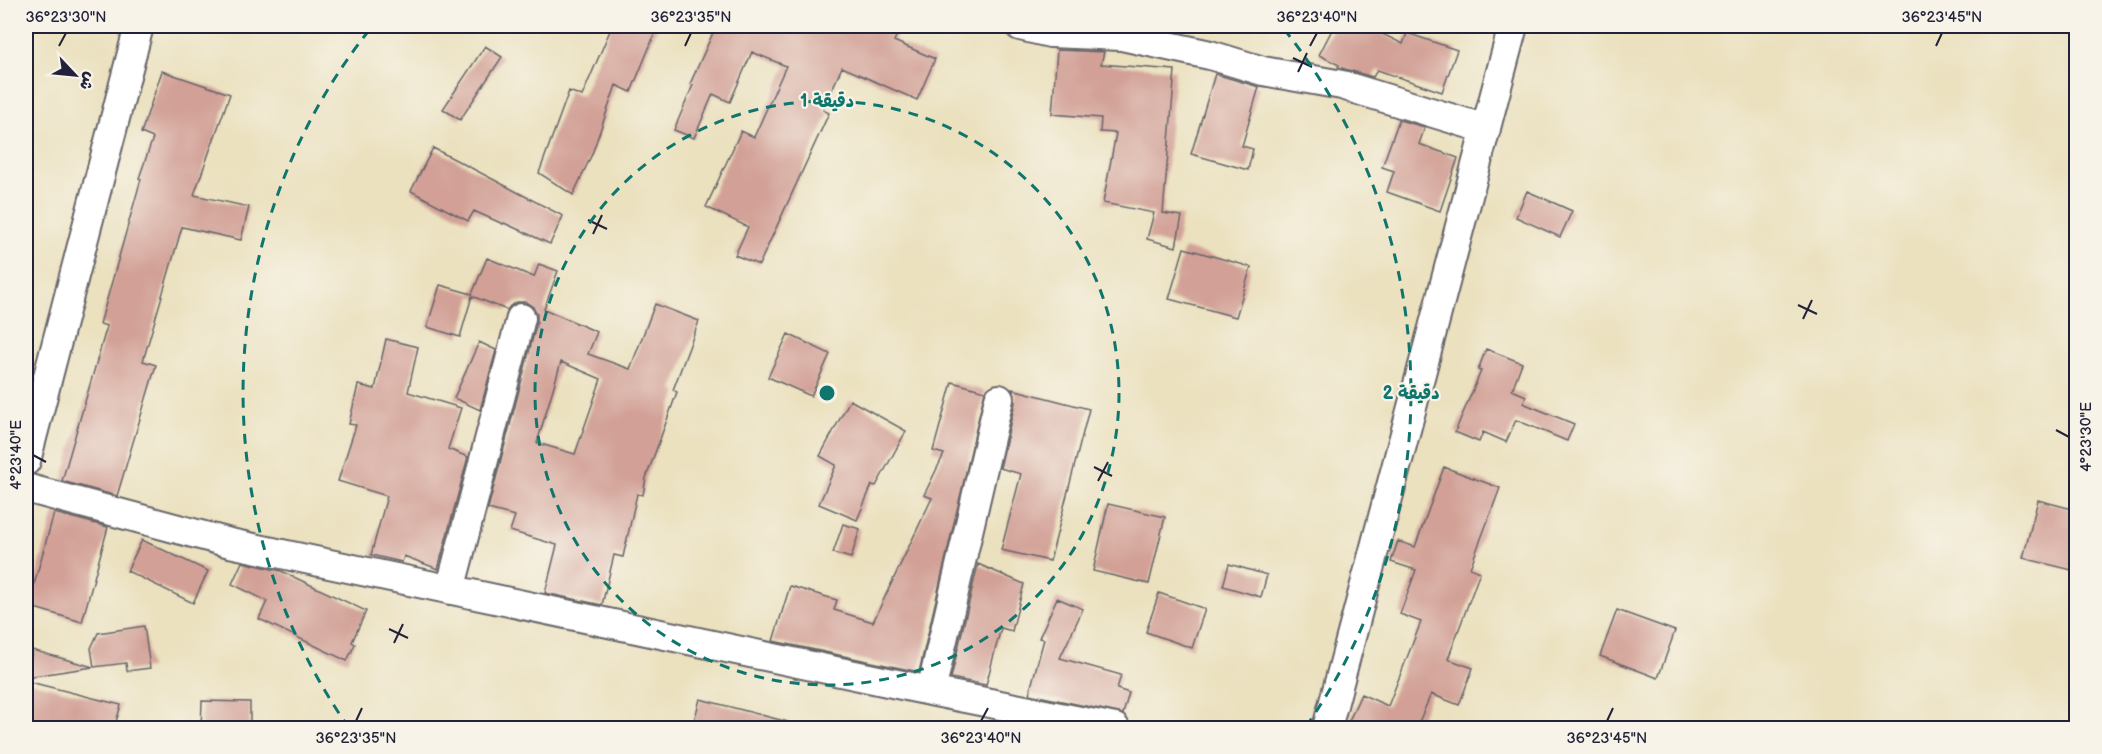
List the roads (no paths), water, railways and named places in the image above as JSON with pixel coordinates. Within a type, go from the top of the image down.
[{"type":"street","points":[[26,461],[139,26]]},
{"type":"street","points":[[1020,26],[1050,33],[1122,36],[1210,55],[1263,71],[1342,85],[1486,129]]},
{"type":"street","points":[[1327,729],[1513,26]]},
{"type":"street","points":[[450,590],[521,318]]},
{"type":"street","points":[[931,691],[999,399]]},
{"type":"street","points":[[26,488],[230,543],[1114,729]]}]
